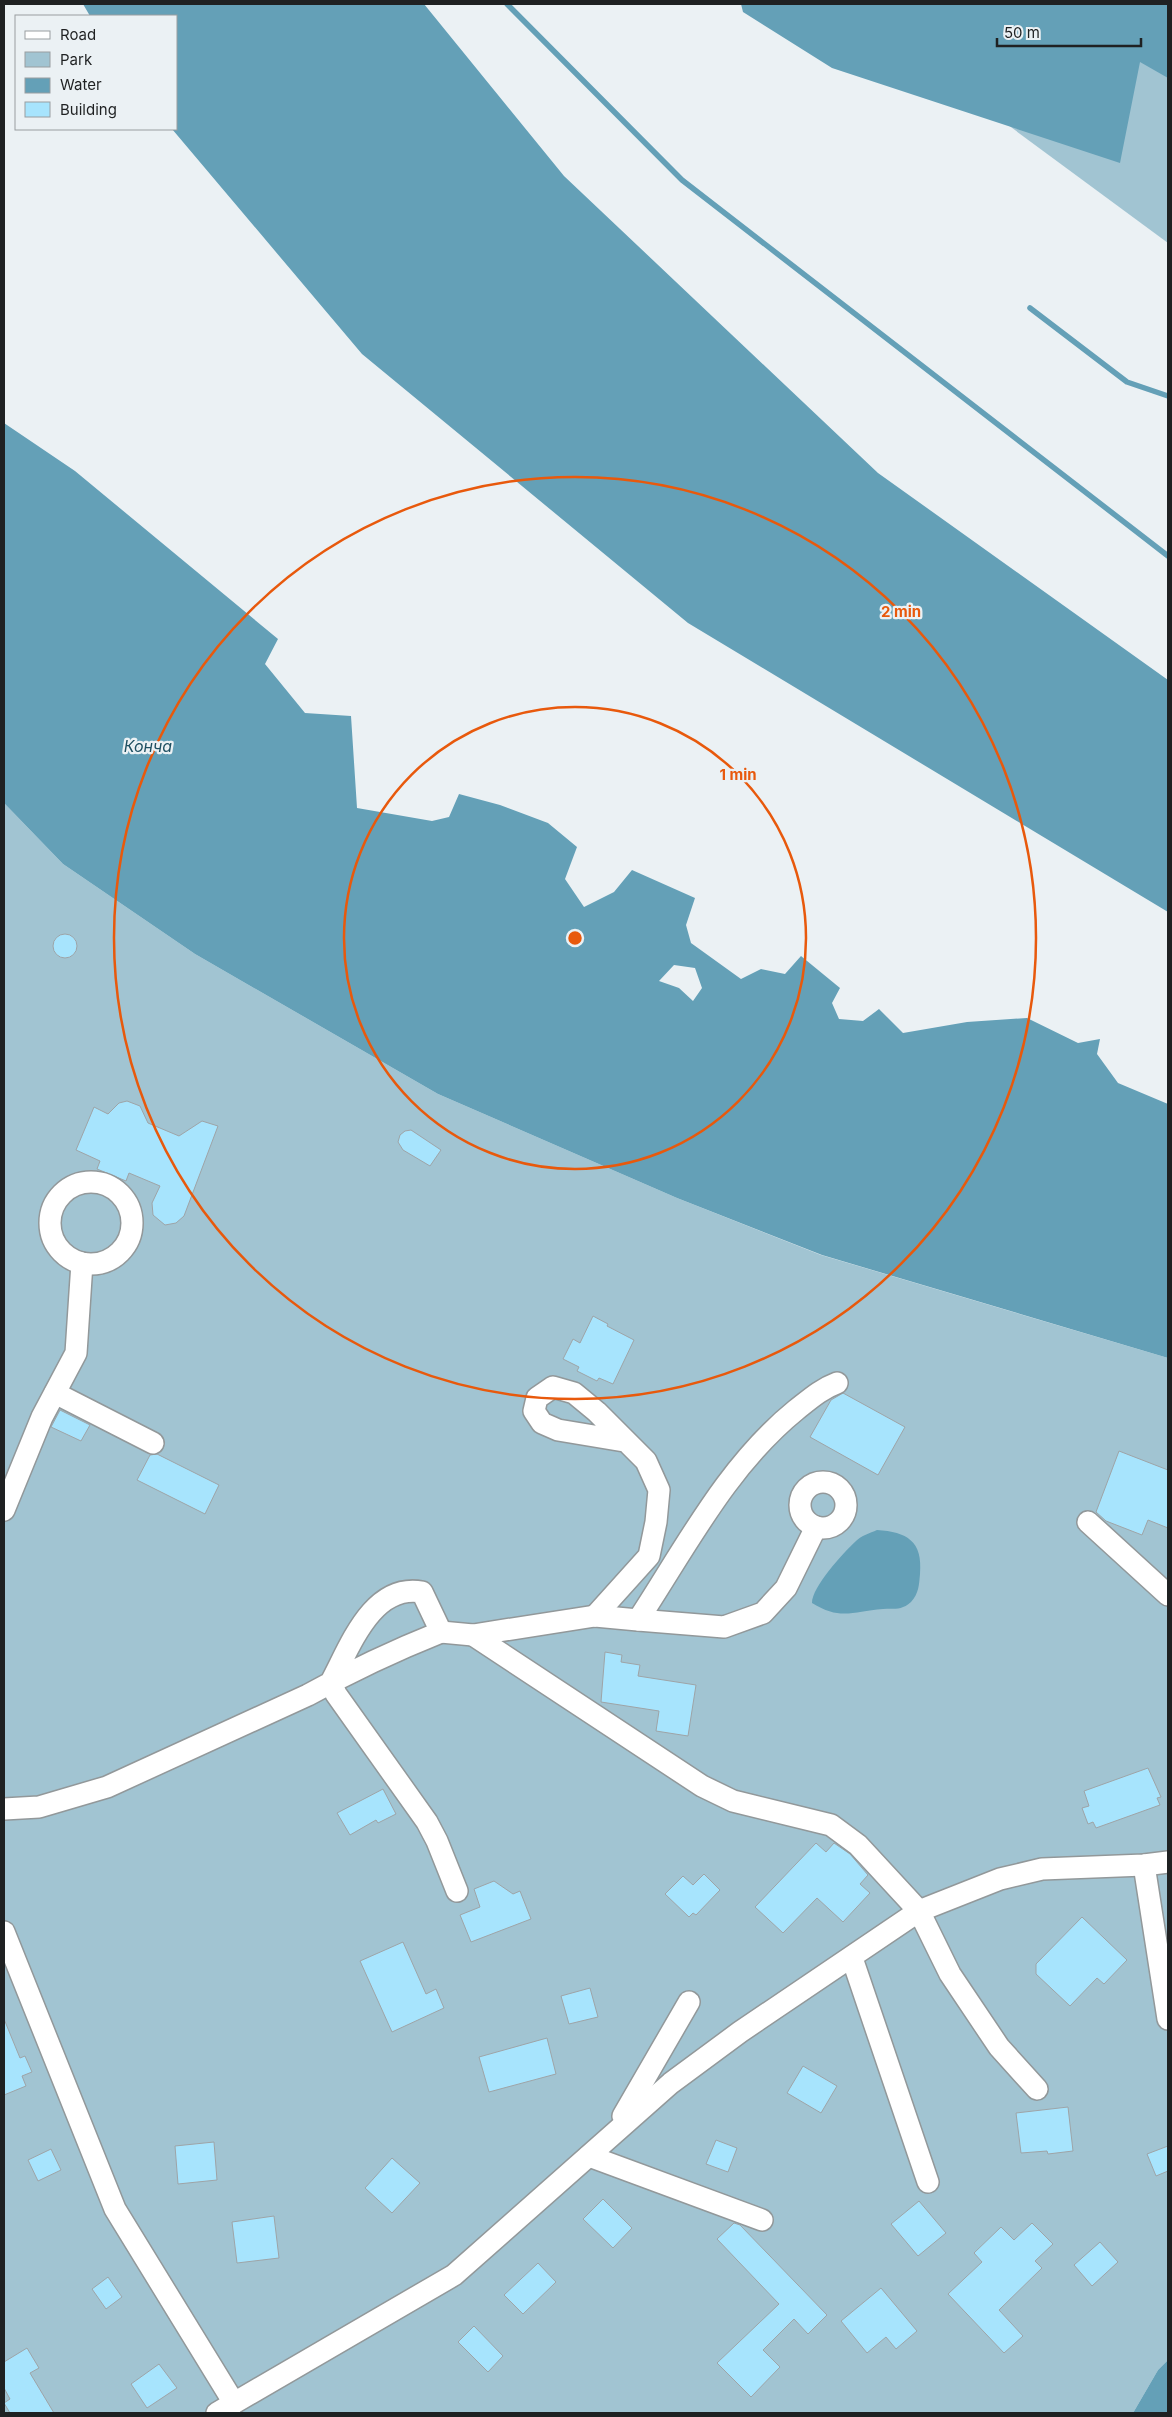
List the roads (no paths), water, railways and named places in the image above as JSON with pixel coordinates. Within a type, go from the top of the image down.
[{"type":"street","points":[[4,1510],[42,1417],[76,1353],[82,1262]]},
{"type":"street","points":[[638,1620],[734,1472],[771,1430],[822,1388],[838,1383]]},
{"type":"street","points":[[55,1393],[153,1443]]},
{"type":"street","points":[[595,1616],[649,1556],[656,1522],[659,1490],[646,1462],[624,1441]]},
{"type":"street","points":[[1088,1522],[1168,1595]]},
{"type":"street","points":[[4,1809],[39,1807],[107,1787],[399,1649],[442,1632],[472,1635],[595,1616],[724,1627],[763,1613],[786,1588],[816,1527]]},
{"type":"street","points":[[442,1632],[422,1592],[410,1590],[379,1603],[358,1630],[332,1682],[336,1694],[427,1822],[437,1841],[457,1891]]},
{"type":"street","points":[[472,1635],[702,1786],[733,1801],[831,1825],[858,1845],[919,1911],[950,1974],[999,2047],[1037,2089]]},
{"type":"street","points":[[4,1932],[115,2209],[226,2408],[454,2275],[671,2083],[740,2032],[919,1911],[1000,1879],[1042,1869],[1144,1865],[1168,1862]]},
{"type":"street","points":[[1144,1865],[1168,2019]]},
{"type":"street","points":[[852,1958],[928,2182]]},
{"type":"street","points":[[614,2132],[690,2002]]},
{"type":"street","points":[[589,2156],[762,2220]]},
{"type":"water","points":[[83,4],[424,4],[564,176],[878,473],[1168,680],[1168,912],[688,623],[362,354],[173,130],[178,130],[178,15],[89,15]]},
{"type":"water","points":[[741,4],[1168,4],[1168,78],[1140,62],[1120,163],[832,68],[743,12]]},
{"type":"water","name":"Конча","points":[[4,423],[75,471],[278,639],[265,664],[305,713],[351,716],[357,808],[432,821],[449,817],[459,794],[500,805],[548,823],[577,847],[565,879],[584,907],[614,892],[632,870],[695,898],[686,925],[691,943],[741,979],[761,969],[785,974],[801,956],[840,988],[832,1003],[839,1019],[863,1021],[879,1009],[903,1033],[967,1022],[1027,1018],[1078,1043],[1100,1039],[1097,1054],[1118,1083],[1168,1104],[1168,1358],[822,1255],[677,1198],[438,1094],[195,954],[63,864],[4,803]],"holes":[[[674,965],[695,968],[702,988],[693,1001],[679,988],[659,981]]]},
{"type":"water","points":[[877,1530],[905,1536],[916,1546],[919,1553],[920,1574],[919,1585],[914,1599],[904,1607],[897,1609],[847,1614],[831,1612],[812,1603],[817,1588],[829,1570],[858,1539]]},
{"type":"water","points":[[1168,2360],[1168,2413],[1133,2413],[1158,2370]]},
{"type":"waterway","points":[[507,4],[682,180],[1168,556]]},
{"type":"waterway","points":[[1030,308],[1127,382],[1168,396]]}]
